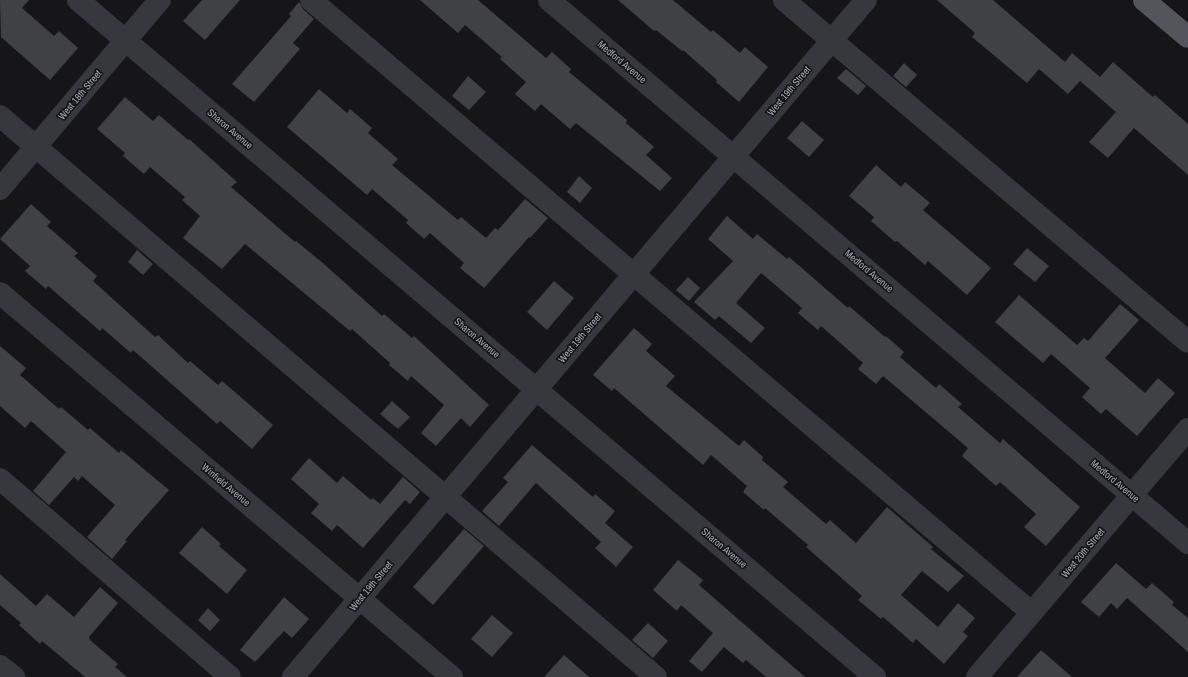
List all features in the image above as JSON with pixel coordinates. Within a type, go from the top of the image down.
[{"type":"main road","points":[[1144,0],[1188,37]]},
{"type":"street","name":"Sharon Avenue","points":[[78,0],[875,677]]},
{"type":"street","name":"West 18th Street","points":[[0,189],[160,0]]},
{"type":"street","points":[[311,0],[1032,613]]},
{"type":"street","name":"Medford Avenue","points":[[549,0],[1188,543]]},
{"type":"street","points":[[784,0],[1188,342]]},
{"type":"street","name":"West 19th Street","points":[[293,677],[866,0]]},
{"type":"street","points":[[0,116],[656,677]]},
{"type":"street","name":"Winfield Avenue","points":[[0,293],[452,677]]},
{"type":"street","name":"West 20th Street","points":[[977,677],[1188,429]]},
{"type":"street","points":[[0,479],[230,677]]},
{"type":"street","points":[[0,666],[14,677]]},
{"type":"building","points":[[0,0],[29,0],[22,8],[54,36],[59,31],[78,48],[50,80],[1,37]]},
{"type":"building","points":[[202,0],[240,0],[205,40],[183,21]]},
{"type":"building","points":[[420,0],[478,0],[546,58],[552,52],[571,69],[569,72],[627,120],[626,123],[654,147],[646,155],[672,178],[660,191],[576,123],[570,129],[541,104],[535,111],[515,94],[526,82],[500,59],[502,57],[465,25],[458,33]]},
{"type":"building","points":[[618,0],[673,0],[711,32],[713,30],[740,53],[745,47],[768,67],[739,102],[683,50],[682,51],[656,30],[654,31]]},
{"type":"building","points":[[937,0],[993,0],[1065,62],[1072,53],[1100,77],[1113,62],[1153,97],[1155,95],[1188,124],[1188,175],[1134,128],[1108,158],[1089,142],[1116,112],[1080,81],[1068,94],[1039,69],[1027,83],[972,37],[975,33]]},
{"type":"building","points":[[299,2],[303,9],[314,19],[293,43],[300,49],[254,102],[232,84],[291,16],[289,14]]},
{"type":"building","points":[[904,63],[917,75],[906,87],[893,76]]},
{"type":"building","points":[[846,69],[866,86],[858,95],[837,78]]},
{"type":"building","points":[[468,76],[486,92],[469,110],[452,96]]},
{"type":"building","points":[[319,89],[347,113],[350,109],[372,128],[368,133],[398,159],[392,165],[458,220],[461,217],[486,238],[495,228],[498,230],[525,199],[548,218],[530,238],[529,237],[484,288],[460,268],[464,263],[430,233],[424,239],[406,223],[408,220],[372,189],[367,195],[287,127]]},
{"type":"building","points":[[125,97],[153,121],[159,115],[188,140],[189,139],[237,182],[231,187],[295,242],[296,241],[324,264],[382,316],[384,314],[412,338],[414,336],[489,405],[470,427],[461,418],[436,446],[421,433],[444,405],[411,376],[408,381],[389,365],[390,363],[352,329],[350,331],[245,244],[222,269],[183,238],[200,216],[182,200],[185,197],[150,167],[144,174],[123,156],[125,153],[97,129]]},
{"type":"building","points":[[802,121],[824,140],[809,157],[787,138]]},
{"type":"building","points":[[876,165],[901,187],[905,182],[930,203],[923,210],[991,268],[967,295],[928,261],[925,265],[897,241],[895,242],[871,221],[874,217],[849,196]]},
{"type":"building","points":[[579,176],[592,188],[580,203],[567,192]]},
{"type":"building","points":[[31,204],[51,222],[47,226],[78,253],[74,256],[97,276],[93,281],[155,337],[158,335],[188,363],[190,361],[218,385],[222,381],[273,425],[252,449],[220,421],[217,424],[133,350],[131,353],[102,328],[100,331],[48,286],[46,289],[25,271],[30,266],[0,239]]},
{"type":"building","points":[[727,216],[753,239],[757,234],[787,259],[789,257],[848,308],[849,306],[885,337],[886,336],[904,352],[900,357],[936,388],[939,384],[962,404],[958,407],[1000,443],[1003,439],[1080,507],[1046,546],[1024,527],[1036,514],[1000,482],[996,486],[962,456],[968,448],[883,376],[876,384],[858,369],[863,363],[821,326],[818,330],[798,313],[802,308],[761,273],[736,303],[765,328],[751,343],[719,316],[715,320],[694,302],[733,261],[708,239]]},
{"type":"building","points":[[1027,248],[1049,266],[1035,282],[1013,264]]},
{"type":"building","points":[[137,250],[153,264],[143,275],[128,262]]},
{"type":"building","points":[[688,277],[700,288],[689,301],[676,290]]},
{"type":"building","points":[[554,281],[574,298],[547,330],[527,312]]},
{"type":"building","points":[[1019,295],[1077,345],[1084,338],[1088,341],[1120,304],[1139,320],[1105,358],[1145,393],[1158,378],[1175,393],[1137,436],[1106,409],[1101,414],[1082,397],[1090,388],[1051,354],[1043,363],[995,322]]},
{"type":"building","points":[[634,328],[652,344],[646,351],[675,376],[666,386],[739,446],[744,440],[763,457],[762,460],[788,482],[783,487],[826,524],[830,520],[856,543],[887,507],[933,547],[931,549],[964,576],[948,592],[922,571],[901,595],[938,627],[958,603],[975,618],[963,632],[968,636],[944,664],[916,639],[913,643],[883,617],[881,619],[858,600],[862,596],[806,547],[808,545],[765,508],[764,510],[743,492],[747,486],[711,455],[703,465],[614,388],[612,391],[593,375]]},
{"type":"building","points":[[0,346],[26,368],[20,375],[59,409],[61,407],[88,430],[90,428],[119,453],[121,450],[169,490],[125,540],[127,541],[112,559],[87,537],[115,505],[82,476],[78,481],[74,477],[49,505],[33,491],[66,452],[31,421],[25,428],[0,406]]},
{"type":"building","points":[[392,401],[410,417],[398,429],[380,414]]},
{"type":"building","points":[[532,445],[593,497],[595,494],[615,511],[605,523],[633,547],[616,567],[595,548],[601,542],[536,483],[499,526],[482,511],[508,482],[503,478]]},
{"type":"building","points":[[309,458],[337,483],[343,476],[371,500],[373,498],[380,504],[403,477],[420,492],[410,504],[405,500],[363,548],[337,525],[332,531],[311,513],[319,504],[291,479]]},
{"type":"building","points":[[202,527],[221,544],[219,546],[247,570],[227,594],[179,553]]},
{"type":"building","points":[[464,529],[484,546],[433,605],[413,587]]},
{"type":"building","points":[[678,560],[703,580],[699,585],[805,677],[766,677],[746,660],[743,663],[724,647],[702,672],[689,661],[713,633],[681,605],[677,611],[653,590]]},
{"type":"building","points":[[1116,563],[1146,589],[1152,583],[1174,602],[1172,605],[1188,618],[1188,652],[1127,598],[1117,609],[1111,603],[1099,617],[1081,602]]},
{"type":"building","points":[[0,574],[36,606],[47,594],[74,617],[100,587],[118,603],[89,637],[90,640],[118,664],[115,667],[127,677],[85,677],[42,641],[40,644],[19,625],[21,623],[0,605]]},
{"type":"building","points":[[284,597],[309,619],[292,638],[284,631],[255,662],[240,650]]},
{"type":"building","points":[[208,608],[220,620],[210,631],[198,620]]},
{"type":"building","points":[[492,615],[513,633],[492,657],[471,639]]},
{"type":"building","points":[[648,623],[668,641],[653,658],[632,640]]},
{"type":"building","points":[[1041,650],[1072,677],[1017,677]]},
{"type":"building","points":[[564,655],[589,677],[544,677]]}]
